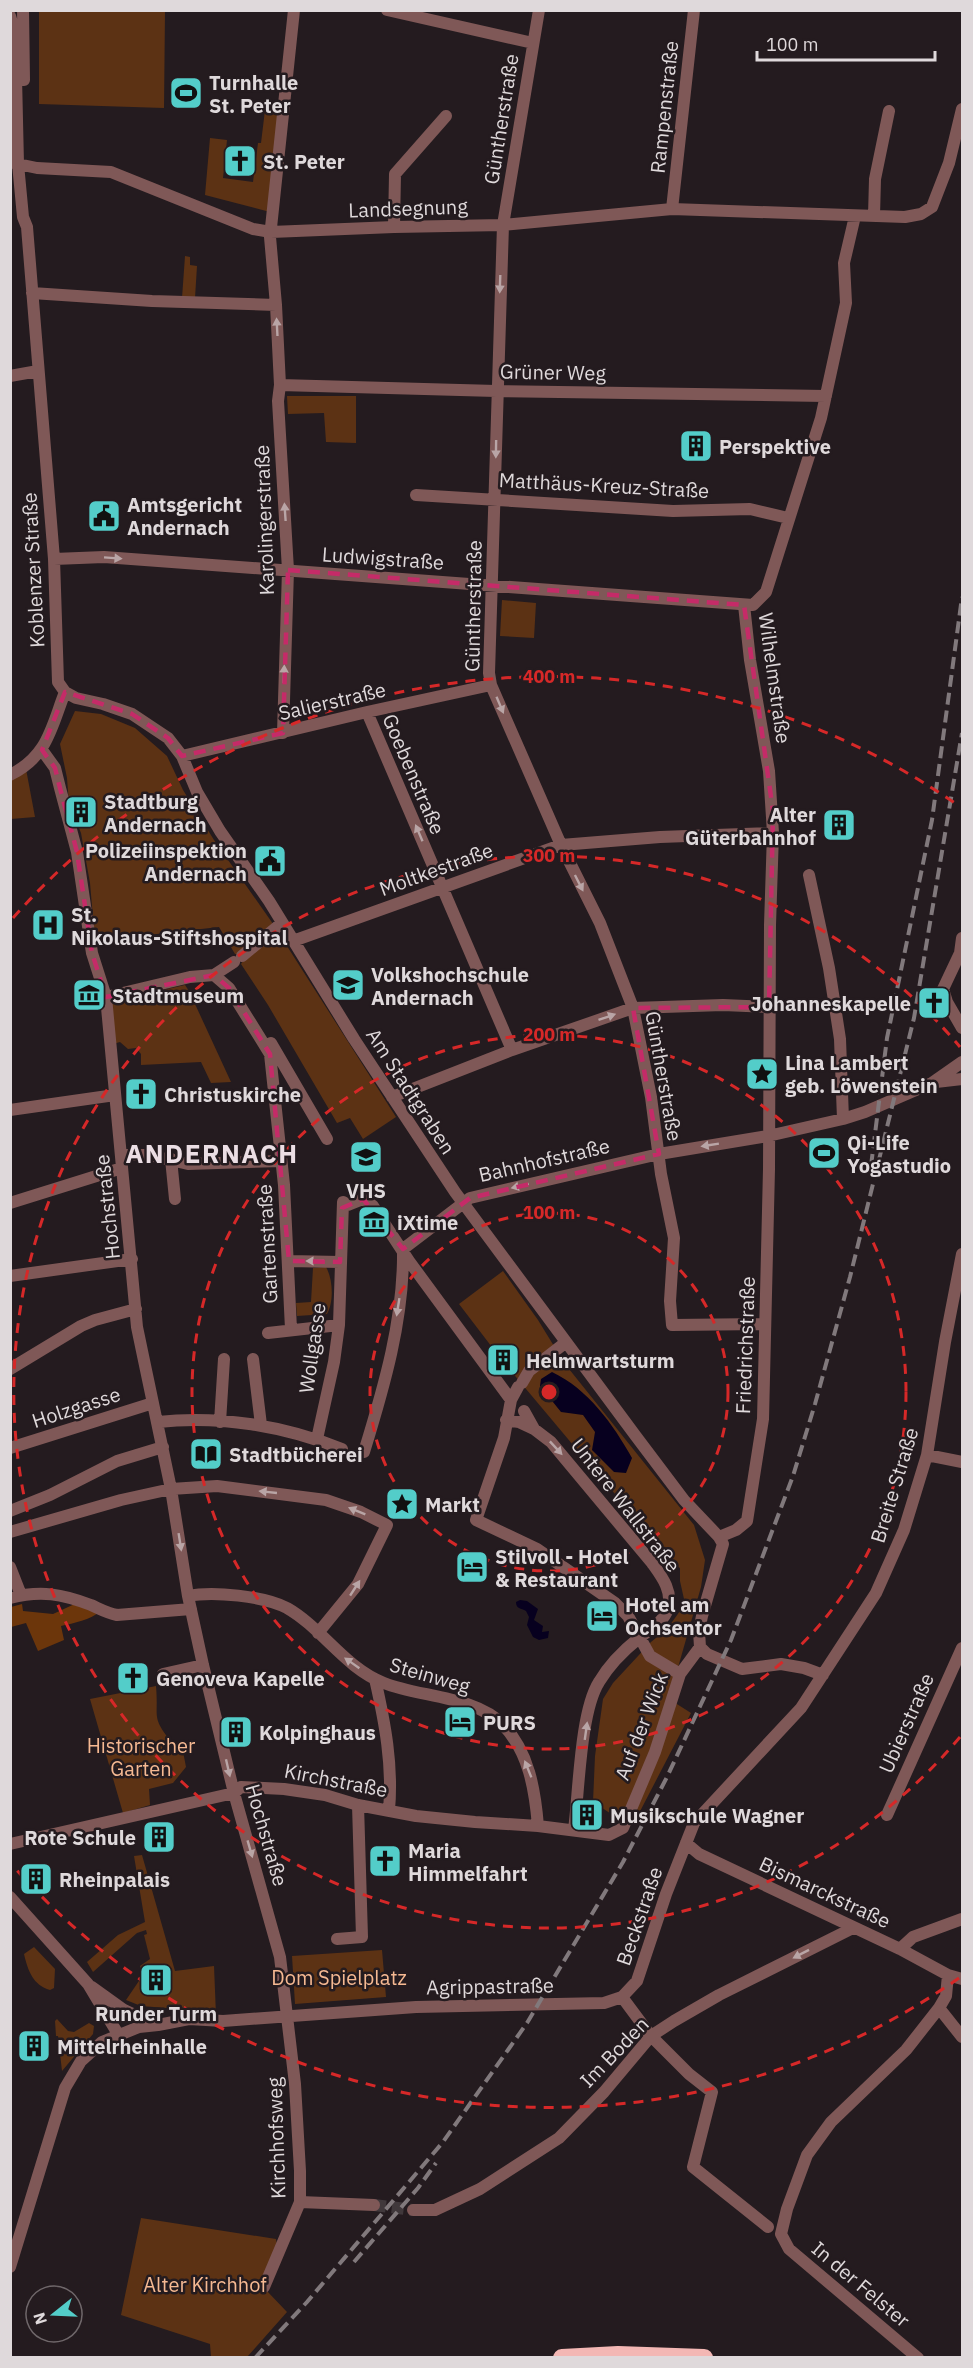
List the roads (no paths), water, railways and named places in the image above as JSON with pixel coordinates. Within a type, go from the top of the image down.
[{"type":"highway","points":[[562,2358],[618,2355],[704,2358]]},
{"type":"street","name":"Koblenzer Straße","points":[[23,10],[15,189],[27,227],[54,559],[58,682],[65,692]]},
{"type":"street","name":"Karolingerstraße","points":[[283,733],[288,570],[271,232],[294,10]]},
{"type":"street","points":[[387,10],[533,43]]},
{"type":"street","name":"Güntherstraße","points":[[539,10],[503,225],[496,391],[489,673],[491,685],[561,845],[600,922],[633,1008],[651,1097],[661,1173],[674,1238],[670,1301],[672,1325],[765,1324]]},
{"type":"street","name":"Rampenstraße","points":[[672,209],[694,10]]},
{"type":"street","name":"Koblenzer Straße","points":[[10,16],[15,33],[17,160],[30,217],[27,227]]},
{"type":"street","points":[[10,127],[16,95]]},
{"type":"street","name":"Landsegnung","points":[[17,160],[111,172],[253,229],[271,232],[503,225],[672,209],[905,217],[921,214],[932,207],[949,163],[963,109]]},
{"type":"street","points":[[874,216],[874,179],[889,111]]},
{"type":"street","points":[[394,227],[395,174],[446,116]]},
{"type":"street","name":"Wilhelmstraße","points":[[768,1136],[773,833],[769,771],[750,660],[744,605],[753,605],[766,592],[821,418],[846,303],[844,263],[855,216]]},
{"type":"street","points":[[32,293],[152,301],[276,305]]},
{"type":"street","points":[[10,376],[38,371]]},
{"type":"street","name":"Grüner Weg","points":[[279,385],[826,396]]},
{"type":"street","name":"Matthäus-Kreuz-Straße","points":[[416,495],[673,512],[750,509],[788,518]]},
{"type":"street","name":"Ludwigstraße","points":[[54,559],[104,557],[744,605]]},
{"type":"street","name":"Salierstraße","points":[[182,756],[491,685]]},
{"type":"street","points":[[10,775],[29,764],[42,750],[65,692]]},
{"type":"street","name":"Am Stadtgraben","points":[[65,692],[76,698],[104,704],[132,714],[168,738],[182,756],[197,792],[220,831],[463,1203],[684,1500],[719,1537]]},
{"type":"street","name":"Goebenstraße","points":[[367,712],[512,1050]]},
{"type":"street","name":"Hochstraße","points":[[42,750],[55,768],[76,852],[92,953],[106,997],[136,1309],[171,1489],[188,1596],[234,1793],[280,1957],[287,2017]]},
{"type":"street","name":"Moltkestraße","points":[[293,941],[561,845],[660,837],[773,833]]},
{"type":"street","points":[[809,875],[829,968],[840,1039],[843,1119]]},
{"type":"street","points":[[106,997],[190,978],[214,975],[238,959],[282,923]]},
{"type":"street","points":[[963,938],[960,953],[944,989],[947,1002],[963,1028]]},
{"type":"street","points":[[214,975],[229,988],[262,1039],[272,1044],[277,1051],[327,1138]]},
{"type":"street","points":[[392,1097],[512,1050],[633,1008],[723,1005],[769,1007]]},
{"type":"street","name":"Gartenstraße","points":[[262,1039],[270,1054],[271,1085],[282,1161],[290,1261],[291,1329]]},
{"type":"street","name":"Bahnhofstraße","points":[[403,1249],[470,1198],[659,1154],[768,1136],[843,1119],[932,1083],[963,1062]]},
{"type":"street","name":"Bahnhofstraße","points":[[932,1083],[963,1079]]},
{"type":"street","points":[[10,1110],[115,1095]]},
{"type":"street","name":"Friedrichstraße","points":[[719,1537],[736,1530],[747,1521],[763,1419],[768,1136]]},
{"type":"street","points":[[122,1155],[149,1155],[188,1164],[282,1161]]},
{"type":"street","points":[[171,1159],[175,1199]]},
{"type":"street","points":[[10,1203],[122,1168]]},
{"type":"street","name":"Wollgasse","points":[[317,1439],[334,1362],[339,1325],[343,1202],[348,1205],[363,1199],[373,1206],[403,1249]]},
{"type":"street","points":[[403,1249],[500,1381],[511,1400]]},
{"type":"street","points":[[364,1452],[387,1377],[403,1276],[403,1249]]},
{"type":"street","name":"Breite Straße","points":[[686,1843],[694,1823],[801,1708],[876,1593],[904,1530],[927,1455],[945,1342],[963,1254]]},
{"type":"street","points":[[10,1276],[132,1259]]},
{"type":"street","points":[[290,1261],[340,1262]]},
{"type":"street","points":[[10,1369],[81,1326],[94,1320],[136,1309]]},
{"type":"street","points":[[268,1333],[339,1325]]},
{"type":"street","points":[[565,1343],[529,1371],[511,1400],[504,1438],[476,1520],[537,1549],[600,1591],[628,1616],[650,1656],[680,1674]]},
{"type":"street","points":[[220,1422],[224,1359]]},
{"type":"street","points":[[253,1359],[261,1425]]},
{"type":"street","name":"Holzgasse","points":[[10,1448],[153,1402]]},
{"type":"street","name":"Untere Wallstraße","points":[[525,1411],[534,1429]]},
{"type":"street","name":"Untere Wallstraße","points":[[506,1420],[519,1422],[534,1429],[557,1448],[666,1582],[669,1596],[668,1608],[657,1625],[639,1638],[608,1669],[591,1696],[580,1764],[574,1830]]},
{"type":"street","points":[[158,1422],[220,1422],[261,1425],[317,1439],[342,1449]]},
{"type":"street","points":[[10,1510],[50,1496],[117,1461],[163,1447]]},
{"type":"street","points":[[927,1455],[963,1462]]},
{"type":"street","points":[[10,1532],[121,1500],[171,1489],[217,1486],[328,1500],[361,1512],[387,1525],[358,1584],[318,1633]]},
{"type":"street","points":[[719,1537],[723,1544],[702,1616],[699,1631],[700,1647],[707,1654],[742,1669],[781,1664],[804,1668],[823,1675]]},
{"type":"street","points":[[10,1567],[16,1596],[58,1594],[94,1606],[106,1613],[117,1615],[191,1609]]},
{"type":"street","name":"Steinweg","points":[[188,1596],[214,1593],[249,1597],[286,1608],[318,1633],[343,1657],[375,1679],[385,1684],[446,1698],[486,1713],[502,1723],[514,1739],[529,1768],[535,1790],[538,1826]]},
{"type":"street","name":"Auf der Wick","points":[[623,1828],[655,1752],[680,1674],[700,1647]]},
{"type":"street","name":"Ubierstraße","points":[[887,1815],[963,1648]]},
{"type":"street","points":[[163,1674],[203,1665]]},
{"type":"street","points":[[375,1679],[390,1753],[389,1810]]},
{"type":"street","name":"Kirchstraße","points":[[10,1844],[234,1793],[241,1787],[284,1789],[325,1795],[358,1805],[475,1822],[538,1826],[609,1835],[623,1828]]},
{"type":"street","points":[[337,1938],[362,1937],[358,1805]]},
{"type":"street","name":"Bismarckstraße","points":[[686,1843],[699,1854],[900,1949],[948,1975],[963,1979]]},
{"type":"street","name":"Beckstraße","points":[[622,1997],[633,1986],[642,1970],[666,1894],[686,1843]]},
{"type":"street","points":[[10,1897],[88,1984],[118,2034]]},
{"type":"street","points":[[900,1949],[913,1937],[963,1919]]},
{"type":"street","name":"Im Boden","points":[[413,2210],[435,2210],[480,2189],[559,2138],[604,2092],[651,2036],[719,1995],[853,1928]]},
{"type":"street","points":[[948,1975],[946,1996],[939,2008],[963,2037]]},
{"type":"street","points":[[88,1984],[112,1999],[124,2010],[158,2025]]},
{"type":"street","points":[[622,1997],[651,2036],[689,2074],[712,2092],[693,2167],[768,2227]]},
{"type":"street","name":"Agrippastraße","points":[[10,2267],[65,2088],[81,2061],[102,2043],[118,2034],[139,2027],[189,2019],[223,2021],[416,2007],[604,2003],[622,1997]]},
{"type":"street","points":[[112,1999],[118,2020],[118,2034]]},
{"type":"street","name":"In der Felster","points":[[918,2358],[789,2249],[781,2234],[787,2209],[807,2155],[831,2122],[906,2050],[939,2008]]},
{"type":"street","name":"Kirchhofsweg","points":[[264,2287],[300,2202],[295,2092],[287,2017]]},
{"type":"street","points":[[300,2202],[374,2205]]},
{"type":"tunnel","points":[[374,2205],[413,2210]]},
{"type":"railway","points":[[871,1166],[887,1038],[932,820],[962,597]]},
{"type":"railway","points":[[255,2358],[307,2302],[443,2142],[527,2023],[623,1862],[667,1777],[731,1640],[793,1476],[850,1277],[914,1018],[962,733]]},
{"type":"railway","points":[[354,2262],[418,2188],[436,2163]]},
{"type":"place","name":"Turnhalle St. Peter","points":[[186,93]]},
{"type":"place","name":"St. Peter","points":[[240,161]]},
{"type":"place","name":"Perspektive","points":[[696,446]]},
{"type":"place","name":"Amtsgericht Andernach","points":[[104,516]]},
{"type":"place","name":"Stadtburg Andernach","points":[[81,812]]},
{"type":"place","name":"Alter Güterbahnhof","points":[[839,825]]},
{"type":"place","name":"Polizeiinspektion Andernach","points":[[270,861]]},
{"type":"place","name":"St. Nikolaus-Stiftshospital","points":[[48,925]]},
{"type":"place","name":"Volkshochschule Andernach","points":[[348,985]]},
{"type":"place","name":"Stadtmuseum","points":[[89,995]]},
{"type":"place","name":"Johanneskapelle","points":[[934,1003]]},
{"type":"place","name":"Lina Lambert geb. Löwenstein","points":[[762,1074]]},
{"type":"place","name":"Christuskirche","points":[[141,1094]]},
{"type":"place","name":"Qi-Life Yogastudio","points":[[824,1153]]},
{"type":"place","name":"VHS","points":[[366,1157]]},
{"type":"place","name":"iXtime","points":[[374,1222]]},
{"type":"place","name":"Helmwartsturm","points":[[503,1360]]},
{"type":"place","name":"Stadtbücherei","points":[[206,1454]]},
{"type":"place","name":"Markt","points":[[402,1504]]},
{"type":"place","name":"Stilvoll - Hotel & Restaurant","points":[[472,1567]]},
{"type":"place","name":"Hotel am Ochsentor","points":[[602,1616]]},
{"type":"place","name":"Genoveva Kapelle","points":[[133,1678]]},
{"type":"place","name":"PURS","points":[[460,1722]]},
{"type":"place","name":"Kolpinghaus","points":[[236,1732]]},
{"type":"place","name":"Musikschule Wagner","points":[[587,1815]]},
{"type":"place","name":"Rote Schule","points":[[159,1837]]},
{"type":"place","name":"Maria Himmelfahrt","points":[[385,1861]]},
{"type":"place","name":"Rheinpalais","points":[[36,1879]]},
{"type":"place","name":"Runder Turm","points":[[156,1980]]},
{"type":"place","name":"Mittelrheinhalle","points":[[34,2046]]},
{"type":"district","name":"ANDERNACH","points":[[212,1153]]},
{"type":"park label","name":"Historischer Garten","points":[[141,1756]]},
{"type":"park label","name":"Dom Spielplatz","points":[[339,1977]]},
{"type":"park label","name":"Alter Kirchhof","points":[[205,2284]]}]
